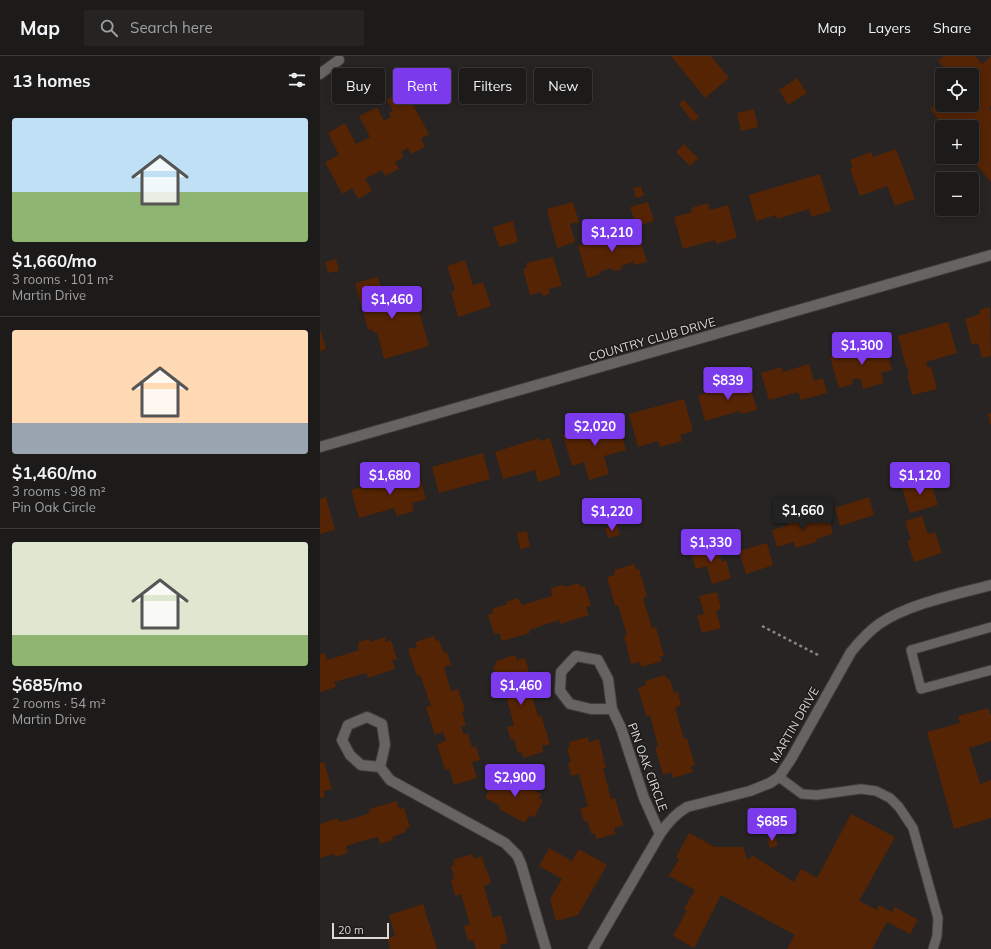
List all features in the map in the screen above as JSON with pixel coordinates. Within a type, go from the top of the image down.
[{"type":"street","points":[[320,74],[339,60]]},
{"type":"street","name":"COUNTRY CLUB DRIVE","points":[[320,447],[991,255]]},
{"type":"street","name":"MARTIN DRIVE","points":[[593,949],[660,834],[678,812],[687,807],[750,791],[770,783],[778,777],[791,759],[851,652],[864,636],[880,624],[908,608],[991,584]]},
{"type":"street","name":"PIN OAK CIRCLE","points":[[612,709],[591,709],[570,704],[560,692],[561,672],[576,656],[598,660],[608,679],[612,709],[621,728],[644,798],[660,834]]},
{"type":"street","points":[[380,767],[385,745],[382,724],[367,717],[348,725],[342,740],[350,754],[360,765],[380,767],[390,780],[505,843],[517,855],[546,949]]},
{"type":"lane","points":[[991,627],[911,650],[921,689],[991,670]]},
{"type":"lane","points":[[778,777],[802,794],[817,795],[861,789],[876,791],[890,798],[899,807],[913,828],[938,918],[937,936],[933,949]]},
{"type":"path","points":[[762,626],[820,656]]},
{"type":"building","points":[[671,56],[711,56],[729,78],[705,98]]},
{"type":"building","points":[[944,56],[975,56],[982,64],[991,56],[991,106],[989,108],[991,111],[991,182],[976,164],[979,164],[979,120],[939,120],[930,109],[935,105],[935,112],[979,112],[979,68],[944,68],[938,61]]},
{"type":"building","points":[[797,78],[807,93],[788,105],[779,90]]},
{"type":"building","points":[[393,97],[393,104],[413,104],[429,134],[421,139],[425,147],[411,154],[408,148],[401,152],[404,157],[395,162],[399,169],[385,176],[382,170],[365,179],[372,191],[358,199],[352,188],[342,194],[325,162],[339,155],[328,133],[345,123],[356,144],[370,137],[359,116],[377,107],[384,121],[391,117],[389,113],[393,111],[387,100]]},
{"type":"building","points":[[684,100],[699,117],[693,122],[679,104]]},
{"type":"building","points":[[754,109],[758,127],[741,131],[737,113]]},
{"type":"building","points":[[684,144],[698,158],[690,166],[676,152]]},
{"type":"building","points":[[896,149],[915,199],[895,206],[887,186],[860,196],[850,169],[853,168],[850,160],[871,152],[873,157]]},
{"type":"building","points":[[820,174],[831,211],[811,217],[809,209],[777,219],[776,215],[756,221],[749,195]]},
{"type":"building","points":[[641,186],[644,196],[636,198],[633,188]]},
{"type":"building","points":[[573,202],[579,222],[570,224],[575,242],[557,248],[547,209]]},
{"type":"building","points":[[648,202],[654,221],[636,226],[630,207]]},
{"type":"building","points":[[708,203],[710,210],[728,205],[737,238],[716,244],[715,240],[683,249],[674,217],[692,212],[691,208]]},
{"type":"building","points":[[513,221],[518,242],[499,247],[493,227]]},
{"type":"building","points":[[637,229],[647,262],[634,265],[633,262],[621,266],[622,269],[613,271],[612,268],[587,278],[578,246],[603,239],[602,235],[613,232],[614,236]]},
{"type":"building","points":[[553,257],[562,286],[549,289],[550,294],[543,296],[542,292],[530,295],[523,269],[527,268],[526,263]]},
{"type":"building","points":[[336,259],[339,271],[328,273],[325,262]]},
{"type":"building","points":[[465,260],[473,285],[483,282],[491,306],[458,317],[451,292],[455,290],[447,266]]},
{"type":"building","points":[[378,277],[386,305],[393,303],[394,300],[400,298],[404,300],[415,297],[429,346],[384,359],[377,332],[373,333],[372,329],[368,330],[355,283]]},
{"type":"building","points":[[990,307],[991,356],[982,358],[978,343],[972,345],[965,319],[980,314],[979,310]]},
{"type":"building","points":[[948,322],[957,353],[926,362],[928,368],[931,367],[937,389],[912,395],[907,374],[909,373],[908,367],[906,367],[898,336]]},
{"type":"building","points":[[320,329],[326,349],[320,351]]},
{"type":"building","points":[[883,341],[892,370],[881,373],[884,383],[863,389],[860,378],[852,380],[853,384],[839,388],[830,357]]},
{"type":"building","points":[[809,364],[814,381],[823,378],[827,393],[801,400],[798,392],[769,400],[761,373],[781,367],[783,372]]},
{"type":"building","points":[[749,381],[757,410],[741,414],[740,411],[705,421],[698,395]]},
{"type":"building","points":[[684,399],[693,431],[680,435],[682,441],[660,447],[658,441],[638,447],[629,414]]},
{"type":"building","points":[[991,413],[991,424],[990,424],[988,414]]},
{"type":"building","points":[[617,419],[626,450],[604,456],[609,474],[589,480],[584,462],[572,466],[563,435]]},
{"type":"building","points":[[539,438],[540,441],[550,438],[561,475],[538,482],[535,470],[503,479],[495,452]]},
{"type":"building","points":[[483,453],[490,479],[439,493],[432,467]]},
{"type":"building","points":[[418,471],[426,499],[412,503],[414,511],[397,516],[394,508],[359,518],[351,490]]},
{"type":"building","points":[[930,479],[938,505],[910,513],[902,488]]},
{"type":"building","points":[[326,497],[335,530],[320,534],[320,499]]},
{"type":"building","points":[[869,497],[874,515],[840,526],[835,508]]},
{"type":"building","points":[[810,514],[811,520],[828,516],[833,534],[816,539],[817,542],[795,548],[794,542],[777,547],[772,530],[789,525],[787,520]]},
{"type":"building","points":[[922,516],[928,534],[935,532],[942,553],[914,562],[907,541],[911,540],[905,521]]},
{"type":"building","points":[[617,525],[620,535],[608,538],[605,528]]},
{"type":"building","points":[[527,531],[530,547],[520,549],[517,533]]},
{"type":"building","points":[[716,543],[722,562],[726,560],[731,578],[712,584],[707,566],[696,569],[690,551]]},
{"type":"building","points":[[767,543],[773,565],[746,574],[739,551]]},
{"type":"building","points":[[634,564],[636,569],[639,569],[647,596],[643,598],[652,628],[656,627],[664,656],[660,656],[662,661],[641,667],[640,662],[631,664],[624,636],[627,635],[618,605],[615,606],[607,577],[615,575],[614,570]]},
{"type":"building","points":[[579,583],[580,587],[585,586],[591,606],[586,607],[589,615],[560,624],[559,620],[529,630],[530,633],[502,641],[499,633],[494,634],[488,615],[493,613],[492,609],[507,604],[506,602],[518,598],[522,605],[552,596],[551,588],[563,585],[564,587]]},
{"type":"building","points":[[717,592],[721,609],[716,611],[721,628],[702,633],[697,616],[704,614],[699,596]]},
{"type":"building","points":[[434,636],[436,641],[439,640],[444,653],[447,652],[451,665],[444,667],[451,691],[458,689],[465,711],[462,712],[466,725],[461,727],[464,735],[468,733],[472,748],[476,746],[480,760],[472,762],[477,778],[454,785],[449,769],[445,770],[437,744],[446,741],[443,732],[435,735],[426,707],[431,706],[420,675],[417,676],[408,649],[417,647],[415,642]]},
{"type":"building","points":[[385,637],[386,642],[391,640],[397,659],[392,660],[395,669],[368,678],[366,673],[334,682],[336,687],[320,692],[320,654],[325,653],[327,660],[359,650],[358,642],[370,639],[371,642]]},
{"type":"building","points":[[515,655],[517,660],[525,658],[533,685],[529,686],[538,716],[541,715],[550,744],[542,746],[543,752],[523,758],[522,752],[518,753],[514,739],[511,740],[507,727],[514,725],[505,692],[498,694],[494,682],[498,681],[493,666],[497,665],[496,661]]},
{"type":"building","points":[[665,675],[667,679],[670,679],[674,693],[678,692],[681,705],[675,708],[684,739],[687,738],[695,766],[691,766],[693,772],[673,778],[671,772],[663,775],[655,747],[658,746],[650,715],[646,716],[638,688],[646,685],[645,681]]},
{"type":"building","points":[[988,708],[991,714],[991,741],[969,748],[980,784],[991,780],[991,818],[954,829],[927,732],[960,723],[958,716]]},
{"type":"building","points":[[588,737],[589,742],[599,739],[606,768],[603,768],[611,799],[615,798],[623,825],[614,828],[616,834],[596,839],[595,833],[591,834],[588,821],[584,821],[580,809],[588,806],[579,774],[571,776],[568,763],[571,762],[567,748],[570,747],[569,742]]},
{"type":"building","points":[[324,762],[332,789],[323,791],[325,797],[320,798],[320,763]]},
{"type":"building","points":[[497,775],[513,783],[517,778],[529,784],[527,787],[541,794],[539,798],[543,800],[534,818],[529,815],[525,823],[499,809],[500,806],[485,798]]},
{"type":"building","points":[[397,801],[399,809],[404,808],[410,827],[405,829],[406,832],[392,837],[393,840],[380,844],[378,837],[362,841],[346,846],[348,853],[335,857],[334,854],[320,858],[320,824],[338,818],[339,822],[355,818],[370,813],[369,809]]},
{"type":"building","points":[[851,814],[895,837],[859,901],[877,910],[879,905],[892,912],[895,907],[918,920],[910,934],[887,922],[872,949],[787,949],[795,935],[721,895],[694,948],[673,936],[687,910],[684,909],[695,890],[669,876],[679,859],[676,857],[689,833],[715,847],[743,847],[749,860],[752,855],[794,882],[801,869],[817,878]]},
{"type":"building","points":[[775,836],[778,846],[770,848],[767,838]]},
{"type":"building","points":[[549,848],[572,861],[579,849],[607,865],[578,915],[556,921],[550,899],[562,879],[539,866]]},
{"type":"building","points":[[472,854],[474,859],[482,856],[486,871],[487,870],[491,883],[484,886],[493,918],[501,915],[508,943],[500,945],[501,949],[476,949],[473,940],[468,941],[464,926],[470,924],[461,894],[455,896],[451,880],[454,878],[451,866],[455,865],[453,860]]},
{"type":"building","points":[[423,904],[437,949],[390,949],[387,938],[395,936],[389,915]]}]
